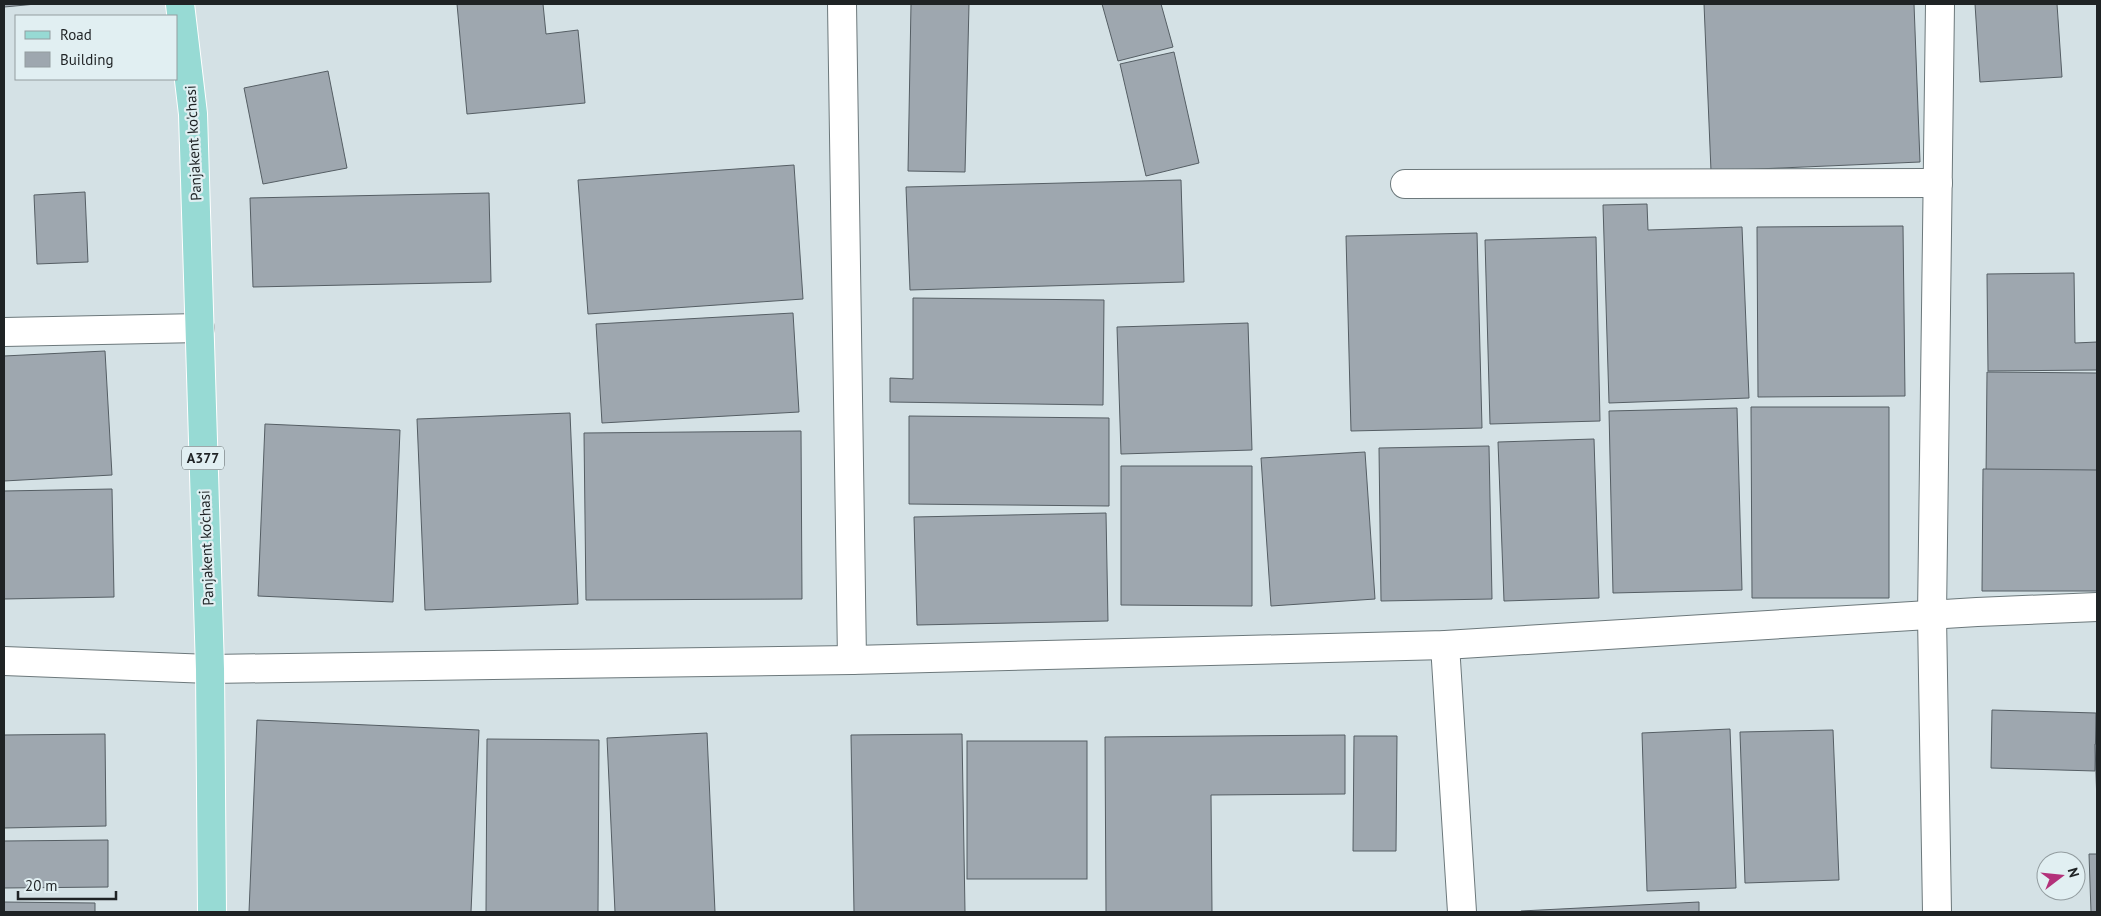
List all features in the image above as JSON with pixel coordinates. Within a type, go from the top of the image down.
[{"type":"main road","name":"Panjakent ko'chasi","points":[[180,4],[193,114],[210,669],[212,912]]},
{"type":"street","points":[[842,4],[852,660]]},
{"type":"street","points":[[1937,912],[1932,616],[1940,4]]},
{"type":"street","points":[[1406,184],[1938,183]]},
{"type":"street","points":[[4,332],[200,328]]},
{"type":"street","points":[[4,661],[210,669],[852,660],[1445,645],[1977,612],[2097,607]]},
{"type":"street","points":[[1445,645],[1462,912]]},
{"type":"building","points":[[4,4],[36,4],[4,7]]},
{"type":"building","points":[[457,4],[543,4],[546,34],[578,30],[585,103],[467,114]]},
{"type":"building","points":[[911,4],[969,4],[965,172],[908,171]]},
{"type":"building","points":[[1102,4],[1161,4],[1173,47],[1118,61]]},
{"type":"building","points":[[1704,4],[1914,4],[1920,162],[1711,171]]},
{"type":"building","points":[[1975,4],[2057,4],[2062,77],[1980,82]]},
{"type":"building","points":[[1174,52],[1199,163],[1146,176],[1120,64]]},
{"type":"building","points":[[328,71],[347,168],[263,184],[244,88]]},
{"type":"building","points":[[794,165],[803,299],[588,314],[578,180]]},
{"type":"building","points":[[1181,180],[1184,282],[910,290],[906,187]]},
{"type":"building","points":[[85,192],[88,262],[37,264],[34,195]]},
{"type":"building","points":[[489,193],[491,282],[253,287],[250,198]]},
{"type":"building","points":[[1647,204],[1648,230],[1742,227],[1749,398],[1609,403],[1603,205]]},
{"type":"building","points":[[1903,226],[1905,396],[1758,397],[1757,227]]},
{"type":"building","points":[[1477,233],[1482,428],[1351,431],[1346,236]]},
{"type":"building","points":[[1596,237],[1600,421],[1490,424],[1485,240]]},
{"type":"building","points":[[2074,273],[2075,343],[2097,342],[2097,370],[1988,371],[1987,274]]},
{"type":"building","points":[[913,298],[1104,300],[1103,405],[890,402],[890,378],[913,379]]},
{"type":"building","points":[[793,313],[799,412],[602,423],[596,324]]},
{"type":"building","points":[[1248,323],[1252,450],[1121,454],[1117,327]]},
{"type":"building","points":[[105,351],[112,475],[4,481],[4,356]]},
{"type":"building","points":[[1987,372],[2097,373],[2097,479],[1986,478]]},
{"type":"building","points":[[1751,407],[1889,407],[1889,598],[1752,598]]},
{"type":"building","points":[[1737,408],[1742,590],[1613,593],[1609,411]]},
{"type":"building","points":[[570,413],[578,604],[425,610],[417,419]]},
{"type":"building","points":[[909,416],[1109,418],[1109,506],[909,504]]},
{"type":"building","points":[[265,424],[400,430],[393,602],[258,596]]},
{"type":"building","points":[[801,431],[802,599],[586,600],[584,433]]},
{"type":"building","points":[[1594,439],[1599,598],[1504,601],[1498,442]]},
{"type":"building","points":[[1489,446],[1492,599],[1381,601],[1379,448]]},
{"type":"building","points":[[1365,452],[1375,599],[1271,606],[1261,458]]},
{"type":"building","points":[[1121,466],[1252,466],[1252,606],[1121,605]]},
{"type":"building","points":[[1983,469],[2097,470],[2097,591],[1982,591]]},
{"type":"building","points":[[112,489],[114,597],[4,599],[4,491]]},
{"type":"building","points":[[1106,513],[1108,621],[917,625],[914,517]]},
{"type":"building","points":[[1992,710],[2096,713],[2095,771],[1991,768]]},
{"type":"building","points":[[257,720],[479,730],[471,912],[249,912]]},
{"type":"building","points":[[1730,729],[1736,888],[1647,891],[1642,733]]},
{"type":"building","points":[[1833,730],[1839,880],[1745,883],[1740,732]]},
{"type":"building","points":[[707,733],[715,912],[615,912],[607,738]]},
{"type":"building","points":[[105,734],[106,826],[4,828],[4,735]]},
{"type":"building","points":[[962,734],[965,912],[854,912],[851,735]]},
{"type":"building","points":[[1345,735],[1345,794],[1211,795],[1212,912],[1106,912],[1105,737]]},
{"type":"building","points":[[1354,736],[1397,736],[1396,851],[1353,851]]},
{"type":"building","points":[[487,739],[599,740],[598,912],[486,912]]},
{"type":"building","points":[[967,741],[1087,741],[1087,879],[967,879]]},
{"type":"building","points":[[2095,744],[2097,744],[2097,804]]},
{"type":"building","points":[[108,840],[108,887],[4,888],[4,841]]},
{"type":"building","points":[[2089,854],[2097,854],[2097,912],[2091,912]]},
{"type":"building","points":[[4,902],[95,903],[95,912],[4,912]]},
{"type":"building","points":[[1699,902],[1699,912],[1521,912],[1521,911]]}]
